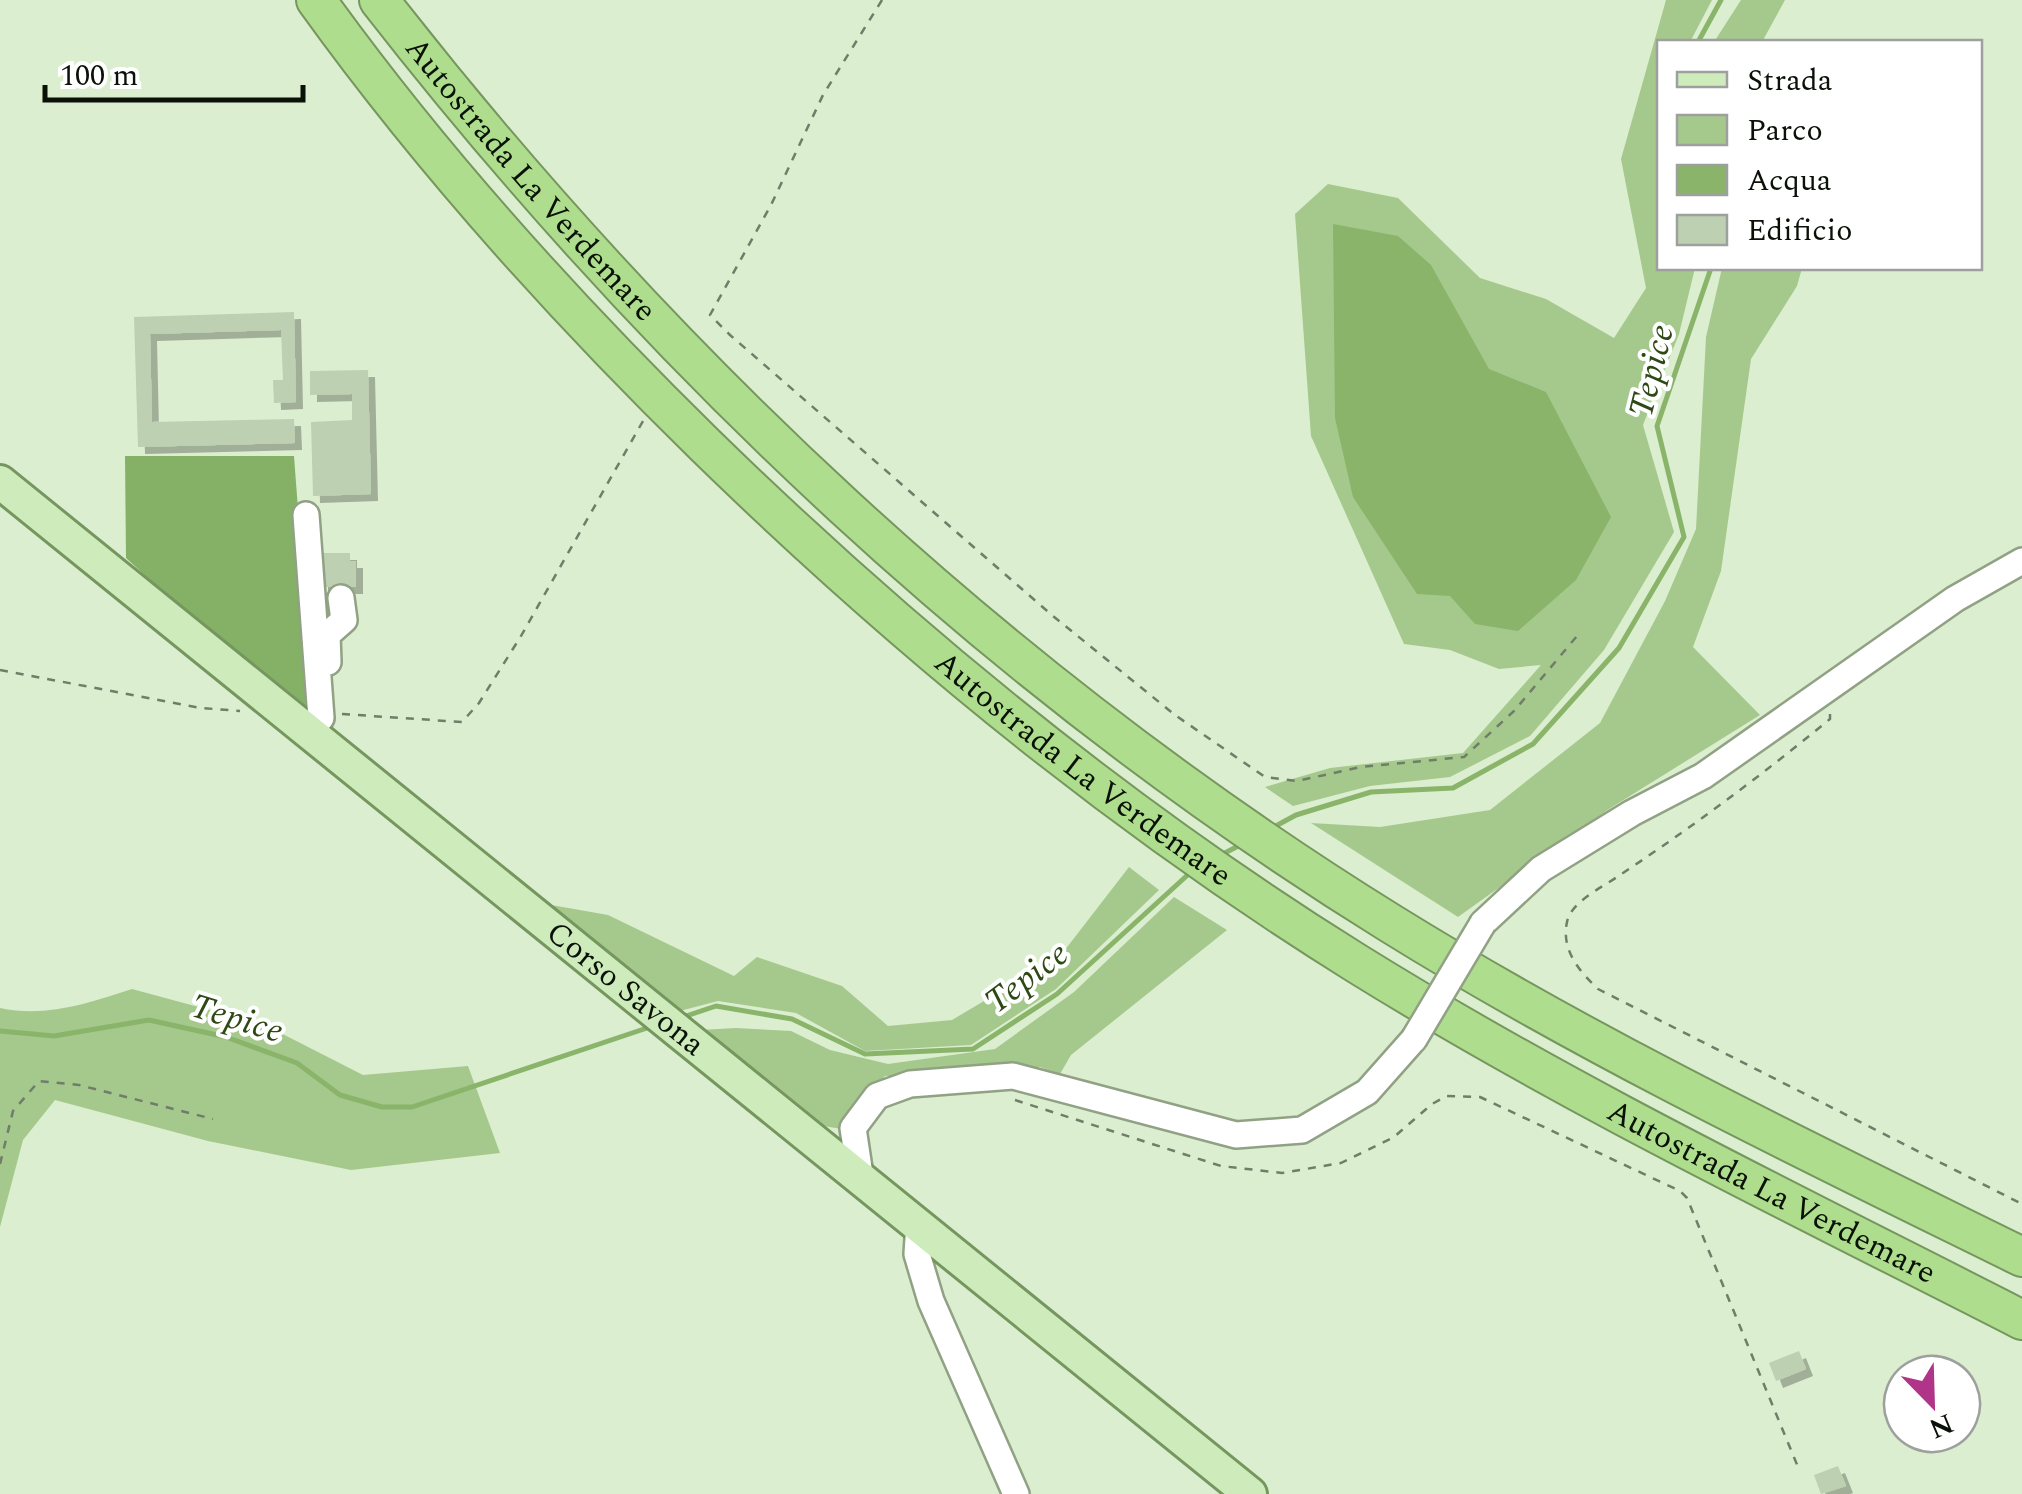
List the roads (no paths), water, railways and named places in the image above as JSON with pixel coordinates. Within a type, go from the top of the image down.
[{"type":"highway","name":"Autostrada La Verdemare","points":[[316,0],[412,126],[594,334],[854,586],[1068,764],[1252,896],[1417,1000],[1612,1112],[2022,1320]]},
{"type":"highway","name":"Autostrada La Verdemare","points":[[379,0],[458,102],[571,232],[696,366],[784,453],[1072,701],[1296,861],[1499,989],[1640,1066],[2022,1258]]},
{"type":"main road","name":"Corso Savona","points":[[0,482],[276,704],[318,719],[614,977],[1250,1494]]},
{"type":"street","points":[[306,515],[318,719]]},
{"type":"street","points":[[860,1175],[853,1128],[877,1096],[910,1084],[1012,1076],[1236,1135],[1302,1130],[1366,1092],[1414,1039],[1483,923],[1541,869],[1632,813],[1703,776],[1955,599],[2022,561]]},
{"type":"street","points":[[318,719],[327,635],[344,620],[341,598]]},
{"type":"street","points":[[919,1223],[917,1254],[931,1301],[1016,1494]]},
{"type":"water","points":[[1333,224],[1398,236],[1431,265],[1489,369],[1546,392],[1611,517],[1576,580],[1518,631],[1475,624],[1450,596],[1417,594],[1353,497],[1335,418]]},
{"type":"waterway","name":"Tepice","points":[[1699,40],[1721,0]]},
{"type":"waterway","name":"Tepice","points":[[1272,828],[1296,815],[1371,792],[1453,788],[1533,744],[1619,648],[1684,537],[1657,426],[1709,270]]},
{"type":"waterway","name":"Tepice","points":[[1219,856],[1244,843]]},
{"type":"waterway","name":"Tepice","points":[[683,1017],[716,1006],[792,1019],[865,1054],[973,1049],[1057,994],[1192,871]]},
{"type":"waterway","name":"Tepice","points":[[0,1031],[54,1036],[149,1020],[226,1037],[297,1063],[340,1095],[382,1107],[412,1107],[653,1026]]}]
